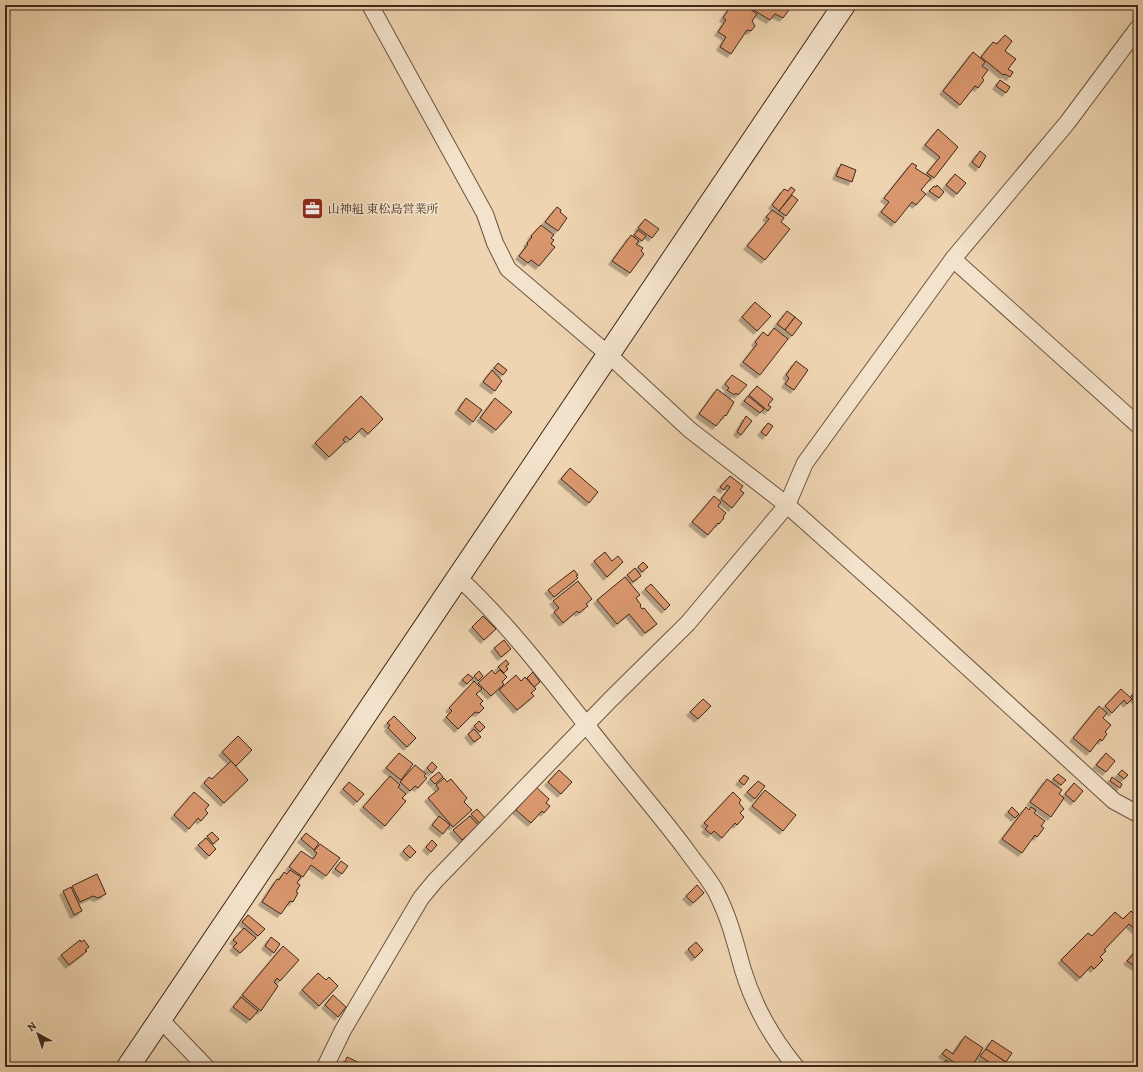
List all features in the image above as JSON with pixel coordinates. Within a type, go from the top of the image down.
[{"type":"street","points":[[370,5],[486,214],[495,243],[508,269],[609,355],[690,430],[787,505],[906,611],[1114,801],[1138,814]]},
{"type":"street","points":[[128,1067],[844,5]]},
{"type":"street","points":[[324,1067],[343,1030],[421,898],[435,881],[586,725],[688,623],[787,505],[805,463],[953,259],[1066,123],[1138,28]]},
{"type":"street","points":[[953,259],[1138,425]]},
{"type":"street","points":[[458,577],[483,600],[516,637],[674,834],[713,888],[726,913],[735,937],[744,971],[763,1020],[778,1045],[796,1067]]},
{"type":"street","points":[[160,1020],[206,1067]]},
{"type":"building","points":[[736,5],[744,5],[757,14],[752,21],[755,26],[751,31],[747,30],[731,54],[720,47],[726,37],[718,32],[726,20],[723,18],[730,7],[733,9]]},
{"type":"building","points":[[745,5],[789,5],[787,8],[789,10],[783,18],[775,14],[770,20]]},
{"type":"building","points":[[1005,35],[1012,41],[1005,51],[1016,59],[1008,69],[1013,72],[1010,77],[1005,74],[1003,75],[981,57],[993,42],[997,44]]},
{"type":"building","points":[[973,52],[985,62],[982,66],[988,70],[982,78],[984,80],[978,88],[975,86],[960,105],[943,91]]},
{"type":"building","points":[[1000,80],[1010,87],[1006,93],[996,86]]},
{"type":"building","points":[[938,129],[958,147],[934,178],[927,173],[940,157],[925,145]]},
{"type":"building","points":[[980,151],[986,156],[979,168],[972,162]]},
{"type":"building","points":[[912,163],[917,166],[915,168],[931,178],[921,190],[926,194],[916,205],[912,202],[895,223],[881,212],[889,202],[884,198]]},
{"type":"building","points":[[841,164],[856,170],[852,182],[836,176]]},
{"type":"building","points":[[955,174],[966,183],[957,194],[946,185]]},
{"type":"building","points":[[937,185],[944,192],[939,198],[929,191]]},
{"type":"building","points":[[791,187],[795,190],[779,211],[772,205],[784,189],[788,191]]},
{"type":"building","points":[[792,195],[798,200],[786,216],[779,211]]},
{"type":"building","points":[[557,207],[567,218],[558,231],[545,222]]},
{"type":"building","points":[[772,210],[784,218],[781,222],[790,229],[765,260],[747,246],[769,219],[766,217]]},
{"type":"building","points":[[645,219],[659,229],[652,238],[638,228]]},
{"type":"building","points":[[541,225],[554,235],[551,238],[554,240],[551,244],[555,247],[539,266],[531,260],[528,263],[519,256],[528,244],[527,243],[532,237],[531,236]]},
{"type":"building","points":[[638,230],[646,236],[642,241],[634,235]]},
{"type":"building","points":[[631,235],[639,241],[636,244],[643,248],[641,251],[644,254],[630,273],[612,261]]},
{"type":"building","points":[[755,302],[771,316],[757,331],[742,317]]},
{"type":"building","points":[[787,311],[795,317],[785,330],[777,324]]},
{"type":"building","points":[[795,317],[802,323],[792,336],[785,330]]},
{"type":"building","points":[[774,328],[788,339],[760,375],[743,362],[757,344],[755,342],[763,332],[768,336]]},
{"type":"building","points":[[796,361],[808,370],[794,390],[785,384],[789,378],[786,375]]},
{"type":"building","points":[[498,363],[507,370],[503,375],[494,368]]},
{"type":"building","points":[[492,370],[502,381],[495,391],[483,382]]},
{"type":"building","points":[[732,375],[747,385],[738,395],[736,393],[734,395],[727,390],[729,388],[725,384]]},
{"type":"building","points":[[757,386],[773,399],[768,405],[771,407],[768,411],[749,395]]},
{"type":"building","points":[[717,389],[734,402],[726,416],[725,415],[716,426],[699,414]]},
{"type":"building","points":[[361,396],[383,419],[368,434],[362,428],[350,440],[346,436],[343,440],[345,442],[329,457],[315,443]]},
{"type":"building","points":[[748,396],[764,409],[760,413],[744,401]]},
{"type":"building","points":[[466,398],[482,410],[473,422],[458,410]]},
{"type":"building","points":[[495,398],[512,412],[496,430],[480,418]]},
{"type":"building","points":[[746,416],[752,421],[741,435],[737,432]]},
{"type":"building","points":[[768,423],[773,426],[766,436],[761,432]]},
{"type":"building","points":[[570,468],[598,492],[589,503],[561,479]]},
{"type":"building","points":[[730,476],[743,486],[740,490],[744,493],[732,508],[721,499],[730,487],[727,485],[724,490],[720,487]]},
{"type":"building","points":[[714,496],[721,502],[718,506],[726,513],[723,517],[724,518],[708,535],[692,522]]},
{"type":"building","points":[[605,552],[612,561],[618,556],[623,562],[607,577],[594,561]]},
{"type":"building","points":[[643,562],[648,567],[642,572],[638,567]]},
{"type":"building","points":[[635,568],[641,576],[633,582],[627,575]]},
{"type":"building","points":[[574,570],[578,575],[576,576],[578,578],[554,597],[548,590]]},
{"type":"building","points":[[625,577],[640,595],[636,598],[642,609],[644,608],[657,624],[645,633],[629,614],[617,624],[597,600]]},
{"type":"building","points":[[578,581],[592,599],[586,604],[588,606],[579,613],[577,611],[563,623],[554,612],[559,608],[553,601]]},
{"type":"building","points":[[651,584],[670,605],[665,610],[645,589]]},
{"type":"building","points":[[483,616],[496,629],[484,640],[472,627]]},
{"type":"building","points":[[504,640],[511,649],[501,657],[494,648]]},
{"type":"building","points":[[506,660],[509,664],[506,666],[508,669],[504,673],[498,667]]},
{"type":"building","points":[[492,670],[495,674],[500,670],[507,677],[502,682],[504,684],[491,696],[478,683]]},
{"type":"building","points":[[479,671],[483,676],[478,681],[474,676]]},
{"type":"building","points":[[533,672],[540,682],[534,687],[527,678]]},
{"type":"building","points":[[468,674],[473,678],[467,684],[462,680]]},
{"type":"building","points":[[516,675],[521,681],[525,677],[536,689],[531,693],[534,696],[517,710],[499,690]]},
{"type":"building","points":[[474,681],[482,689],[476,694],[483,701],[480,704],[484,708],[479,713],[475,712],[458,729],[446,717],[452,711],[449,708]]},
{"type":"building","points":[[1121,689],[1132,699],[1127,704],[1124,700],[1112,713],[1105,706]]},
{"type":"building","points":[[1138,690],[1138,702],[1131,696]]},
{"type":"building","points":[[703,699],[711,706],[698,719],[690,712]]},
{"type":"building","points":[[1099,706],[1107,713],[1103,718],[1111,725],[1105,732],[1107,734],[1102,741],[1100,739],[1090,752],[1073,738]]},
{"type":"building","points":[[394,716],[416,738],[407,747],[388,728],[390,725],[387,723]]},
{"type":"building","points":[[479,721],[485,727],[480,732],[474,726]]},
{"type":"building","points":[[474,729],[481,737],[474,742],[468,734]]},
{"type":"building","points":[[238,736],[252,750],[236,766],[222,752]]},
{"type":"building","points":[[399,753],[413,764],[401,780],[386,768]]},
{"type":"building","points":[[1106,753],[1115,761],[1106,772],[1096,765]]},
{"type":"building","points":[[231,761],[248,780],[224,803],[204,783],[209,777],[212,779]]},
{"type":"building","points":[[432,762],[437,767],[432,773],[427,768]]},
{"type":"building","points":[[415,765],[426,774],[424,776],[427,778],[418,788],[415,786],[410,791],[400,782]]},
{"type":"building","points":[[559,770],[572,782],[561,794],[548,782]]},
{"type":"building","points":[[1122,770],[1128,775],[1124,779],[1118,774]]},
{"type":"building","points":[[439,772],[443,777],[435,784],[430,779]]},
{"type":"building","points":[[1058,774],[1066,780],[1061,785],[1053,779]]},
{"type":"building","points":[[744,775],[749,778],[744,785],[739,781]]},
{"type":"building","points":[[390,776],[400,785],[398,787],[406,794],[402,798],[406,801],[385,826],[363,807]]},
{"type":"building","points":[[1112,777],[1122,784],[1120,788],[1110,781]]},
{"type":"building","points":[[444,778],[447,782],[451,779],[467,798],[464,802],[472,810],[453,827],[428,798],[439,789],[436,785]]},
{"type":"building","points":[[1047,779],[1062,790],[1059,794],[1064,798],[1051,817],[1030,802]]},
{"type":"building","points":[[758,781],[765,786],[755,799],[747,792]]},
{"type":"building","points":[[349,782],[364,794],[357,802],[343,789]]},
{"type":"building","points":[[1074,783],[1083,791],[1074,802],[1065,794]]},
{"type":"building","points":[[536,787],[549,799],[546,803],[550,806],[544,813],[542,811],[531,823],[516,810]]},
{"type":"building","points":[[765,790],[796,815],[783,831],[752,806]]},
{"type":"building","points":[[194,792],[209,805],[205,810],[208,813],[201,821],[198,818],[189,829],[174,815]]},
{"type":"building","points":[[733,792],[741,800],[739,803],[744,809],[740,813],[744,817],[737,825],[735,823],[722,838],[714,831],[711,834],[705,829],[708,826],[704,823]]},
{"type":"building","points":[[1012,807],[1019,814],[1015,818],[1008,812]]},
{"type":"building","points":[[1026,807],[1029,810],[1031,807],[1036,810],[1034,813],[1045,821],[1041,826],[1044,828],[1037,837],[1035,835],[1022,853],[1002,839]]},
{"type":"building","points":[[477,809],[485,818],[479,823],[471,814]]},
{"type":"building","points":[[439,816],[450,825],[443,834],[432,825]]},
{"type":"building","points":[[470,816],[479,826],[462,840],[453,830]]},
{"type":"building","points":[[212,832],[219,839],[213,844],[207,836]]},
{"type":"building","points":[[306,833],[319,843],[314,850],[301,839]]},
{"type":"building","points":[[206,838],[216,849],[209,856],[198,845]]},
{"type":"building","points":[[432,840],[437,845],[431,852],[426,847]]},
{"type":"building","points":[[320,844],[340,858],[326,876],[311,865],[303,877],[289,867],[301,851],[313,859],[317,853],[314,851]]},
{"type":"building","points":[[409,845],[416,852],[410,858],[403,851]]},
{"type":"building","points":[[341,861],[348,866],[342,874],[335,869]]},
{"type":"building","points":[[290,870],[301,877],[297,883],[300,885],[293,902],[290,901],[281,914],[262,902],[277,879],[279,880],[284,872],[287,874]]},
{"type":"building","points":[[97,874],[106,894],[98,898],[93,896],[80,902],[72,886]]},
{"type":"building","points":[[697,885],[704,893],[693,903],[686,896]]},
{"type":"building","points":[[71,887],[82,911],[74,915],[63,891]]},
{"type":"building","points":[[1131,911],[1138,918],[1138,932],[1129,924],[1104,950],[1106,951],[1100,957],[1103,960],[1094,969],[1091,966],[1080,978],[1061,960],[1088,933],[1092,936],[1115,912],[1123,919]]},
{"type":"building","points":[[248,915],[265,929],[258,936],[242,922]]},
{"type":"building","points":[[244,928],[256,938],[240,953],[233,947],[237,943],[233,940]]},
{"type":"building","points":[[271,937],[280,944],[274,953],[265,946]]},
{"type":"building","points":[[80,940],[81,942],[84,940],[89,947],[85,950],[87,951],[69,965],[61,955]]},
{"type":"building","points":[[696,942],[703,950],[695,958],[688,949]]},
{"type":"building","points":[[283,946],[299,960],[280,981],[277,978],[274,982],[278,986],[261,1011],[242,995]]},
{"type":"building","points":[[1138,948],[1138,964],[1136,967],[1127,961]]},
{"type":"building","points":[[318,973],[326,980],[329,977],[338,986],[319,1006],[302,990]]},
{"type":"building","points":[[333,995],[346,1007],[338,1017],[325,1005]]},
{"type":"building","points":[[241,997],[258,1011],[250,1020],[233,1007]]},
{"type":"building","points":[[965,1036],[983,1048],[972,1067],[961,1067],[942,1054],[946,1049],[953,1054]]},
{"type":"building","points":[[992,1040],[1012,1053],[1006,1062],[986,1049]]},
{"type":"building","points":[[986,1049],[1006,1062],[1002,1067],[996,1067],[980,1056]]},
{"type":"building","points":[[347,1057],[364,1065],[363,1067],[343,1067]]},
{"type":"building","points":[[946,1060],[956,1067],[941,1067]]},
{"type":"place","name":"山神組 東松島営業所","points":[[313,209]]}]
